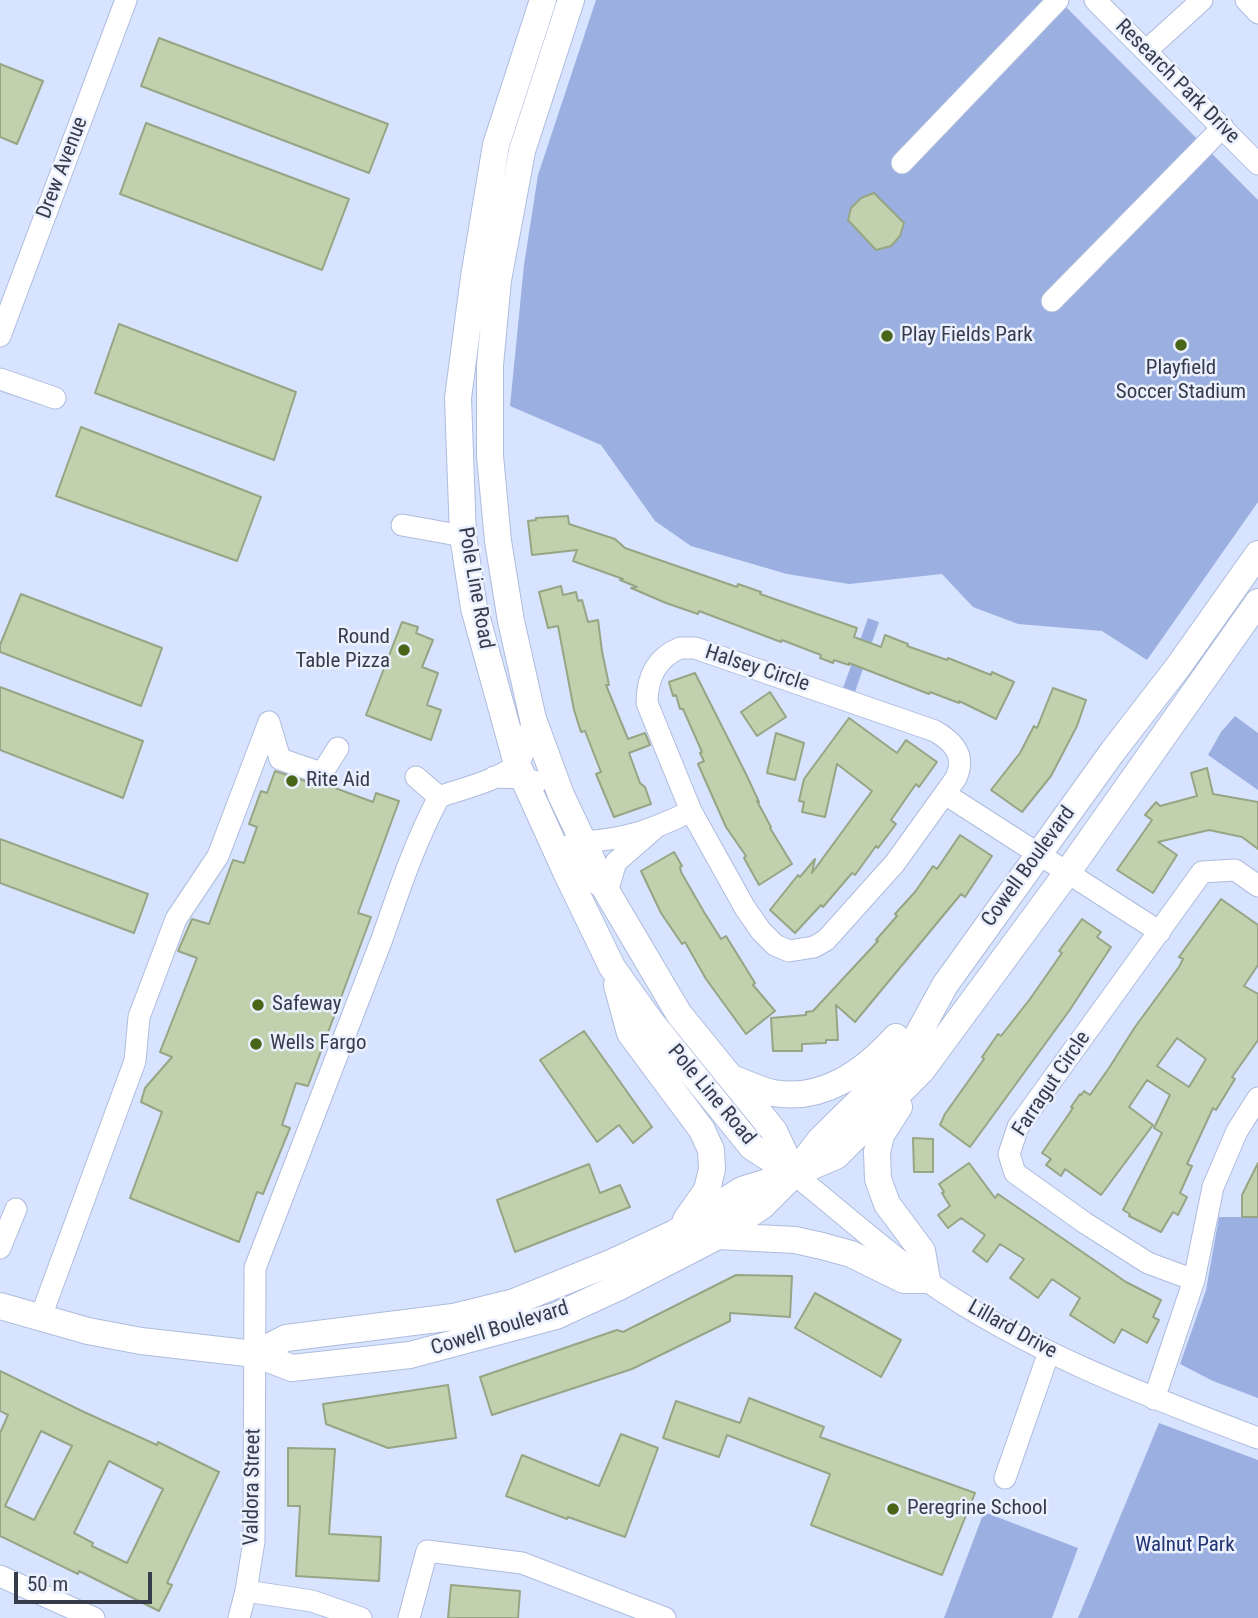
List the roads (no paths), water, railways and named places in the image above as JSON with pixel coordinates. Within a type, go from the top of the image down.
[{"type":"main road","name":"Pole Line Road","points":[[543,0],[496,145],[474,277],[457,418],[463,536],[474,608],[512,773],[612,967],[651,1023],[752,1147],[794,1174]]},
{"type":"main road","name":"Pole Line Road","points":[[571,0],[522,151],[498,280],[490,365],[490,456],[498,541],[511,621],[533,719],[583,842],[607,892],[679,1014],[774,1131],[794,1174]]},
{"type":"main road","name":"Cowell Boulevard","points":[[456,1330],[556,1316],[718,1236],[762,1206],[794,1174],[820,1140],[886,1074],[916,1038],[945,985],[1112,751],[1178,667],[1258,554]]},
{"type":"main road","name":"Cowell Boulevard","points":[[0,1306],[88,1331],[141,1341],[255,1354],[292,1368],[410,1355],[514,1302],[613,1262],[675,1233],[742,1190],[794,1174],[836,1156],[922,1070],[1255,613]]},
{"type":"main road","points":[[612,967],[630,1033],[702,1130],[711,1150],[712,1169],[707,1191],[675,1233]]},
{"type":"main road","points":[[730,1077],[771,1093],[796,1095],[819,1091],[840,1083],[874,1060],[945,985]]},
{"type":"main road","points":[[718,1236],[795,1241],[822,1246],[851,1254],[904,1280],[926,1280],[922,1251],[887,1204],[877,1170],[881,1135],[922,1070]]},
{"type":"street","name":"Drew Avenue","points":[[0,336],[8,290],[126,0]]},
{"type":"street","points":[[902,163],[1058,0]]},
{"type":"street","name":"Research Park Drive","points":[[1095,0],[1258,164]]},
{"type":"street","points":[[1146,51],[1202,0]]},
{"type":"street","points":[[1246,0],[1258,13]]},
{"type":"street","points":[[1052,301],[1223,127]]},
{"type":"street","points":[[0,379],[55,398]]},
{"type":"street","points":[[402,525],[463,536]]},
{"type":"street","points":[[1226,600],[1255,613]]},
{"type":"street","name":"Halsey Circle","points":[[680,648],[695,648],[935,731],[947,738],[960,757],[960,768],[945,794],[895,863],[826,940],[814,947],[789,951],[775,945],[761,931],[745,908],[691,811],[647,703],[647,687],[660,660],[668,653],[680,648]]},
{"type":"street","points":[[512,773],[523,754],[533,719]]},
{"type":"street","points":[[40,1319],[135,1061],[139,1017],[176,919],[218,856],[269,722],[280,759],[318,772],[324,769],[338,748]]},
{"type":"street","points":[[416,777],[439,797],[512,773],[539,782],[576,867],[607,892],[616,862],[654,829]]},
{"type":"street","points":[[945,794],[1160,932]]},
{"type":"street","name":"Valdora Street","points":[[239,1618],[254,1541],[255,1268],[382,939],[399,888],[424,825],[439,797]]},
{"type":"street","points":[[583,842],[613,840],[654,829],[691,811]]},
{"type":"street","name":"Farragut Circle","points":[[1194,1280],[1147,1263],[1085,1223],[1015,1173],[1009,1154],[1018,1127],[1202,872],[1235,870],[1258,886]]},
{"type":"street","points":[[1154,1399],[1194,1280],[1213,1187],[1237,1131],[1258,1098]]},
{"type":"street","name":"Lillard Drive","points":[[794,1174],[926,1280],[1049,1352],[1154,1399],[1258,1438]]},
{"type":"street","points":[[0,1248],[16,1209]]},
{"type":"street","points":[[1005,1478],[1049,1352]]},
{"type":"street","points":[[409,1618],[427,1551],[522,1563],[665,1618]]},
{"type":"street","points":[[0,1576],[94,1618]]},
{"type":"street","points":[[246,1591],[312,1601],[361,1618]]},
{"type":"place","name":"Play Fields Park","points":[[887,336]]},
{"type":"place","name":"Playfield Soccer Stadium","points":[[1181,345]]},
{"type":"place","name":"Round Table Pizza","points":[[404,650]]},
{"type":"place","name":"Rite Aid","points":[[292,781]]},
{"type":"place","name":"Safeway","points":[[258,1005]]},
{"type":"place","name":"Wells Fargo","points":[[256,1044]]},
{"type":"place","name":"Peregrine School","points":[[893,1509]]},
{"type":"park label","name":"Walnut Park","points":[[1185,1546]]}]
